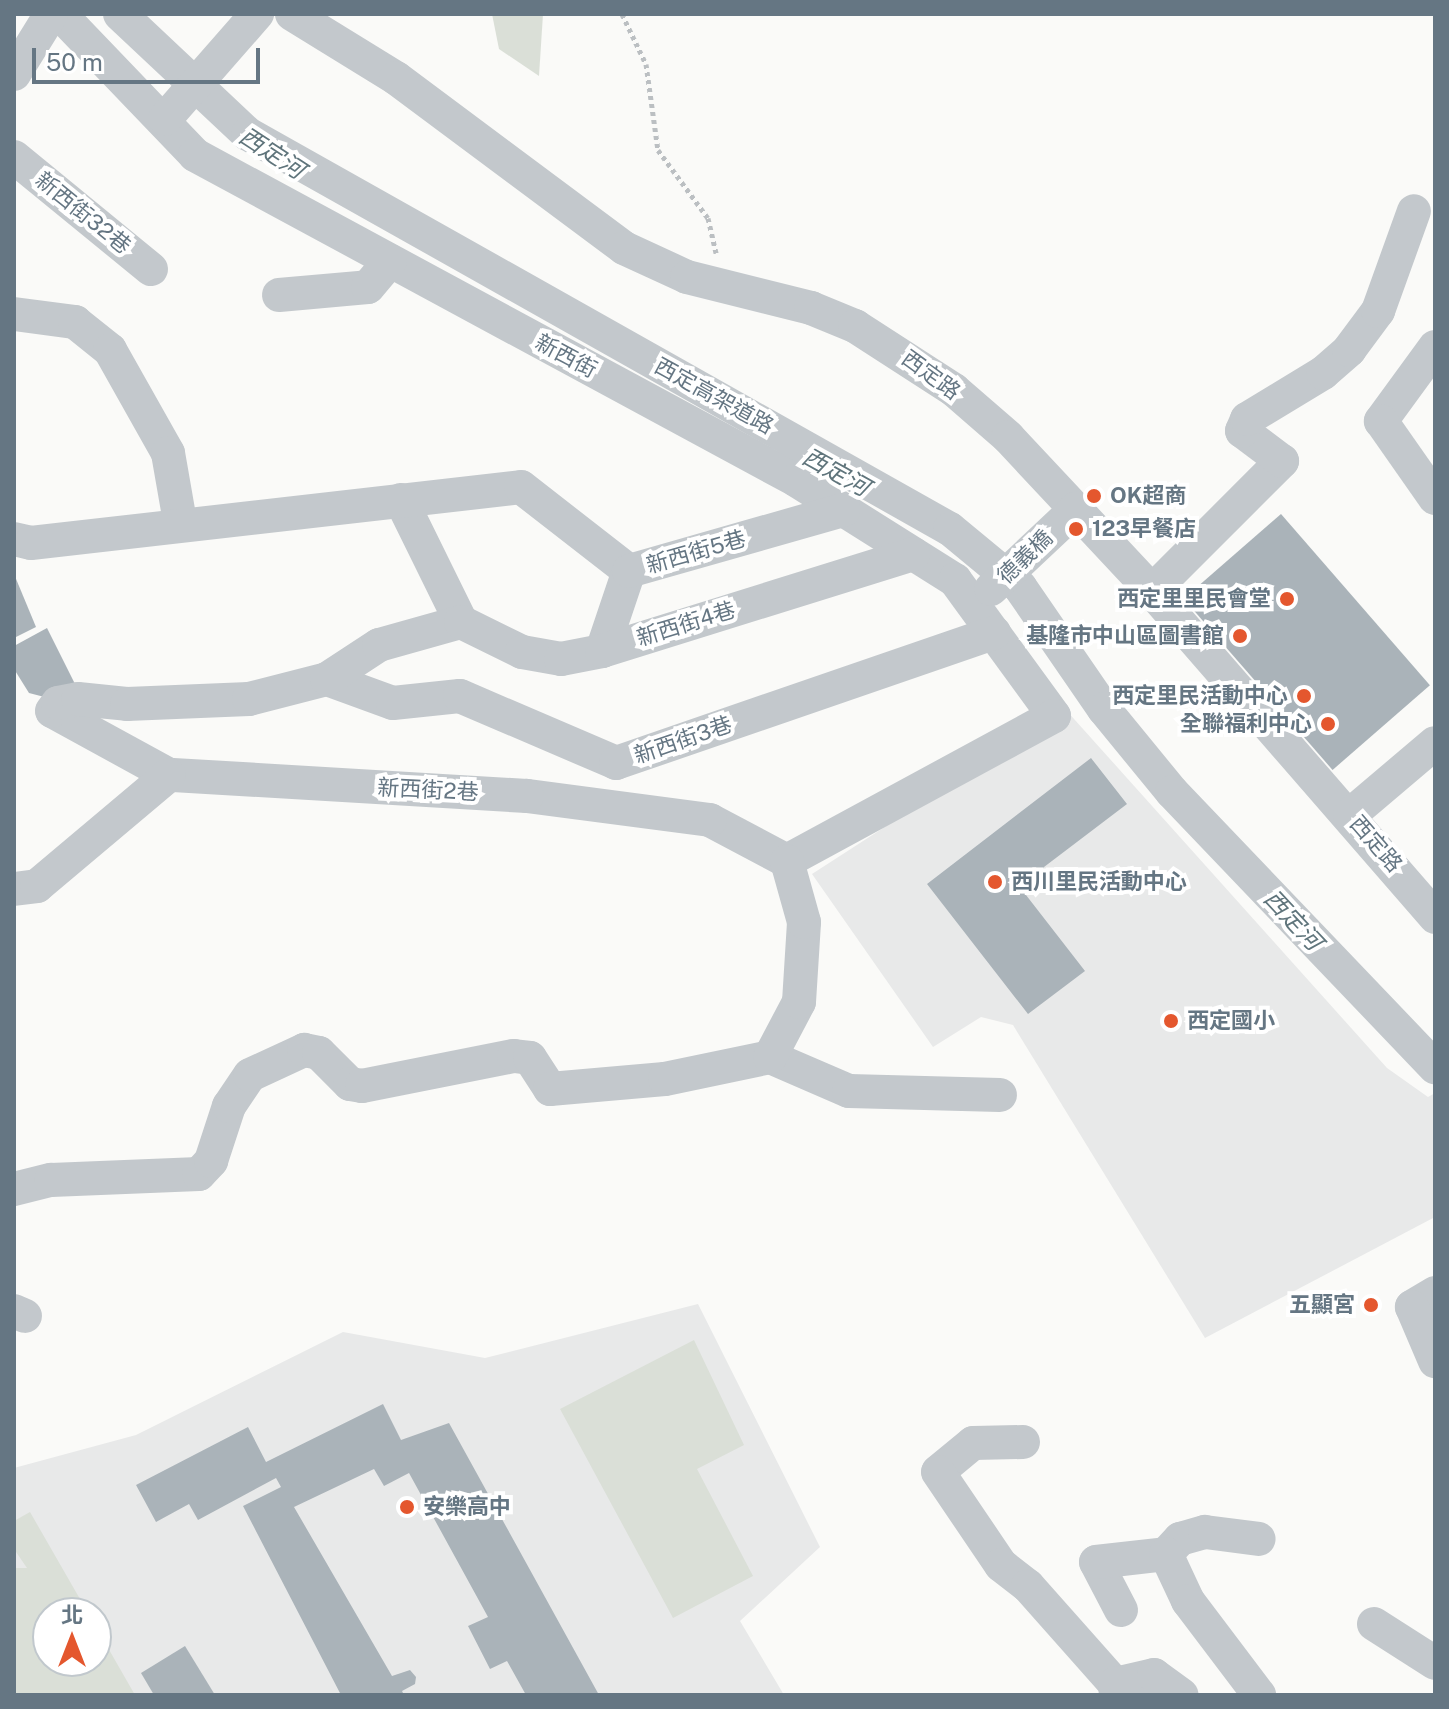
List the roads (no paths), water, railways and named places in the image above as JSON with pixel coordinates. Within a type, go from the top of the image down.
[{"type":"street","points":[[14,74],[51,14]]},
{"type":"street","name":"新西街","points":[[60,14],[165,119],[195,155],[843,510],[955,580],[1054,716],[787,861]]},
{"type":"street","name":"西定高架道路","points":[[120,14],[248,134],[950,529],[1020,587],[1104,709],[1172,792],[1435,1067]]},
{"type":"street","points":[[165,119],[257,14]]},
{"type":"street","name":"西定路","points":[[292,14],[396,78],[624,248],[724,289],[811,308],[896,349],[1008,437],[1152,591],[1350,815],[1435,917]]},
{"type":"street","name":"新西街32巷","points":[[14,157],[151,269]]},
{"type":"street","points":[[1152,591],[1282,461],[1242,431],[1247,419],[1323,373],[1349,350],[1378,311],[1414,211]]},
{"type":"street","points":[[279,295],[368,287],[390,261]]},
{"type":"street","points":[[14,314],[75,322],[110,350],[168,453],[180,522]]},
{"type":"street","points":[[1435,347],[1381,421],[1435,498]]},
{"type":"street","points":[[14,539],[31,543],[180,522],[521,487],[629,571]]},
{"type":"street","points":[[327,679],[379,645],[461,622],[401,500]]},
{"type":"street","name":"德義橋","points":[[974,606],[1076,509]]},
{"type":"street","name":"新西街5巷","points":[[602,651],[629,571],[843,510]]},
{"type":"street","name":"新西街4巷","points":[[461,622],[522,652],[561,659],[602,651],[913,554]]},
{"type":"street","name":"新西街3巷","points":[[327,679],[393,703],[460,696],[616,763],[994,633]]},
{"type":"street","name":"新西街2巷","points":[[327,679],[249,699],[127,704],[78,699],[58,703],[52,711],[169,775],[527,796],[710,820],[787,861]]},
{"type":"street","points":[[1350,815],[1435,743]]},
{"type":"street","points":[[14,889],[37,886],[169,775]]},
{"type":"street","points":[[770,1057],[799,1002],[804,922],[787,861]]},
{"type":"street","points":[[14,1189],[51,1180],[199,1174],[211,1161],[229,1106],[250,1075],[304,1050],[319,1053],[350,1084],[362,1086],[514,1056],[530,1058],[550,1089],[665,1079],[770,1057],[849,1091],[1000,1095]]},
{"type":"street","points":[[1435,1293],[1412,1307],[1435,1361]]},
{"type":"street","points":[[1023,1442],[973,1443],[938,1472],[1001,1565],[1028,1586],[1115,1690],[1154,1675],[1182,1695]]},
{"type":"street","points":[[1121,1610],[1096,1562],[1166,1554],[1180,1539],[1205,1532],[1259,1539]]},
{"type":"street","points":[[1166,1554],[1188,1601],[1259,1695]]},
{"type":"street","points":[[1374,1624],[1435,1663]]},
{"type":"place","name":"OK超商","points":[[1094,496]]},
{"type":"place","name":"123早餐店","points":[[1076,529]]},
{"type":"place","name":"西定里里民會堂","points":[[1287,599]]},
{"type":"place","name":"基隆市中山區圖書館","points":[[1240,636]]},
{"type":"place","name":"西定里民活動中心","points":[[1304,696]]},
{"type":"place","name":"全聯福利中心","points":[[1328,724]]},
{"type":"place","name":"西川里民活動中心","points":[[995,882]]},
{"type":"place","name":"西定國小","points":[[1171,1021]]},
{"type":"place","name":"五顯宮","points":[[1371,1305]]},
{"type":"place","name":"安樂高中","points":[[407,1507]]},
{"type":"water label","name":"西定河","points":[[272,153]]},
{"type":"water label","name":"西定河","points":[[836,472]]},
{"type":"water label","name":"西定河","points":[[1293,920]]}]
